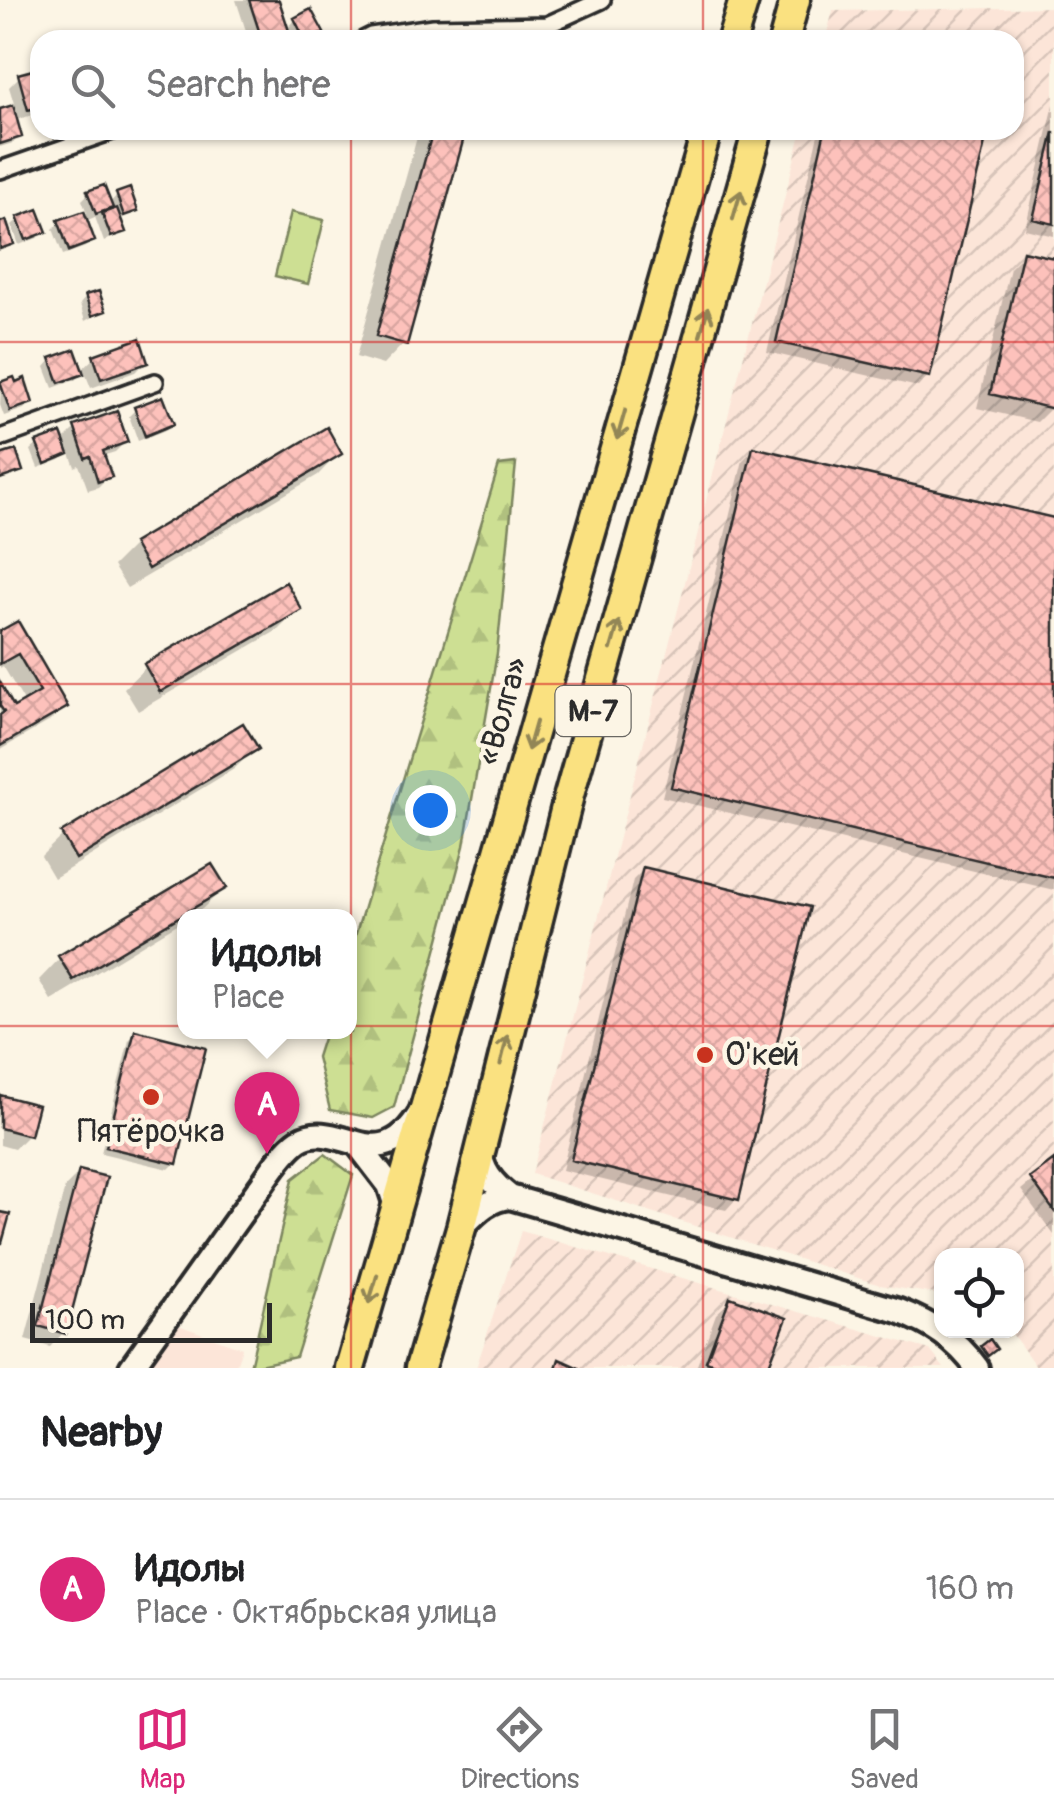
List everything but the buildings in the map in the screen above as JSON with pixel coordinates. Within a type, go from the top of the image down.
[{"type":"highway","points":[[735,30],[744,0]]},
{"type":"highway","points":[[787,30],[795,0]]},
{"type":"highway","name":"«Волга»","points":[[350,1368],[703,140]]},
{"type":"highway","name":"М-7","points":[[420,1368],[461,1228],[569,795],[755,140]]},
{"type":"street","points":[[547,25],[573,0]]},
{"type":"street","points":[[412,30],[547,25],[602,0]]},
{"type":"street","points":[[0,170],[86,140]]},
{"type":"street","points":[[0,438],[155,382]]},
{"type":"street","points":[[130,1368],[270,1172],[299,1140],[321,1134],[359,1146],[382,1146],[415,1122],[426,1104]]},
{"type":"street","points":[[480,1145],[488,1175],[510,1198]]},
{"type":"street","points":[[359,1146],[389,1185],[397,1210]]},
{"type":"street","points":[[461,1228],[497,1198],[510,1198],[899,1312],[956,1342],[977,1368]]},
{"type":"shaded area","points":[[1054,7],[1054,1368],[1037,1368],[1015,1338],[1024,1338],[1024,1248],[934,1248],[934,1294],[880,1285],[532,1174],[799,140],[1024,140],[1024,30],[828,30],[833,11]]},
{"type":"shaded area","points":[[521,1231],[930,1350],[944,1368],[476,1368]]},
{"type":"shaded area","points":[[178,1325],[242,1348],[235,1368],[146,1368]]},
{"type":"green space","points":[[291,212],[324,220],[308,284],[275,276]]},
{"type":"green space","points":[[516,463],[497,653],[464,846],[394,1107],[373,1118],[330,1110],[317,1057],[323,1039],[357,1039],[357,930],[499,465]]},
{"type":"green space","points":[[325,1154],[353,1175],[296,1357],[250,1367],[293,1179]]},
{"type":"place","name":"О'кей","points":[[705,1055]]},
{"type":"place","name":"Пятёрочка","points":[[151,1097]]},
{"type":"place","name":"Идолы","points":[[267,1154]]}]
